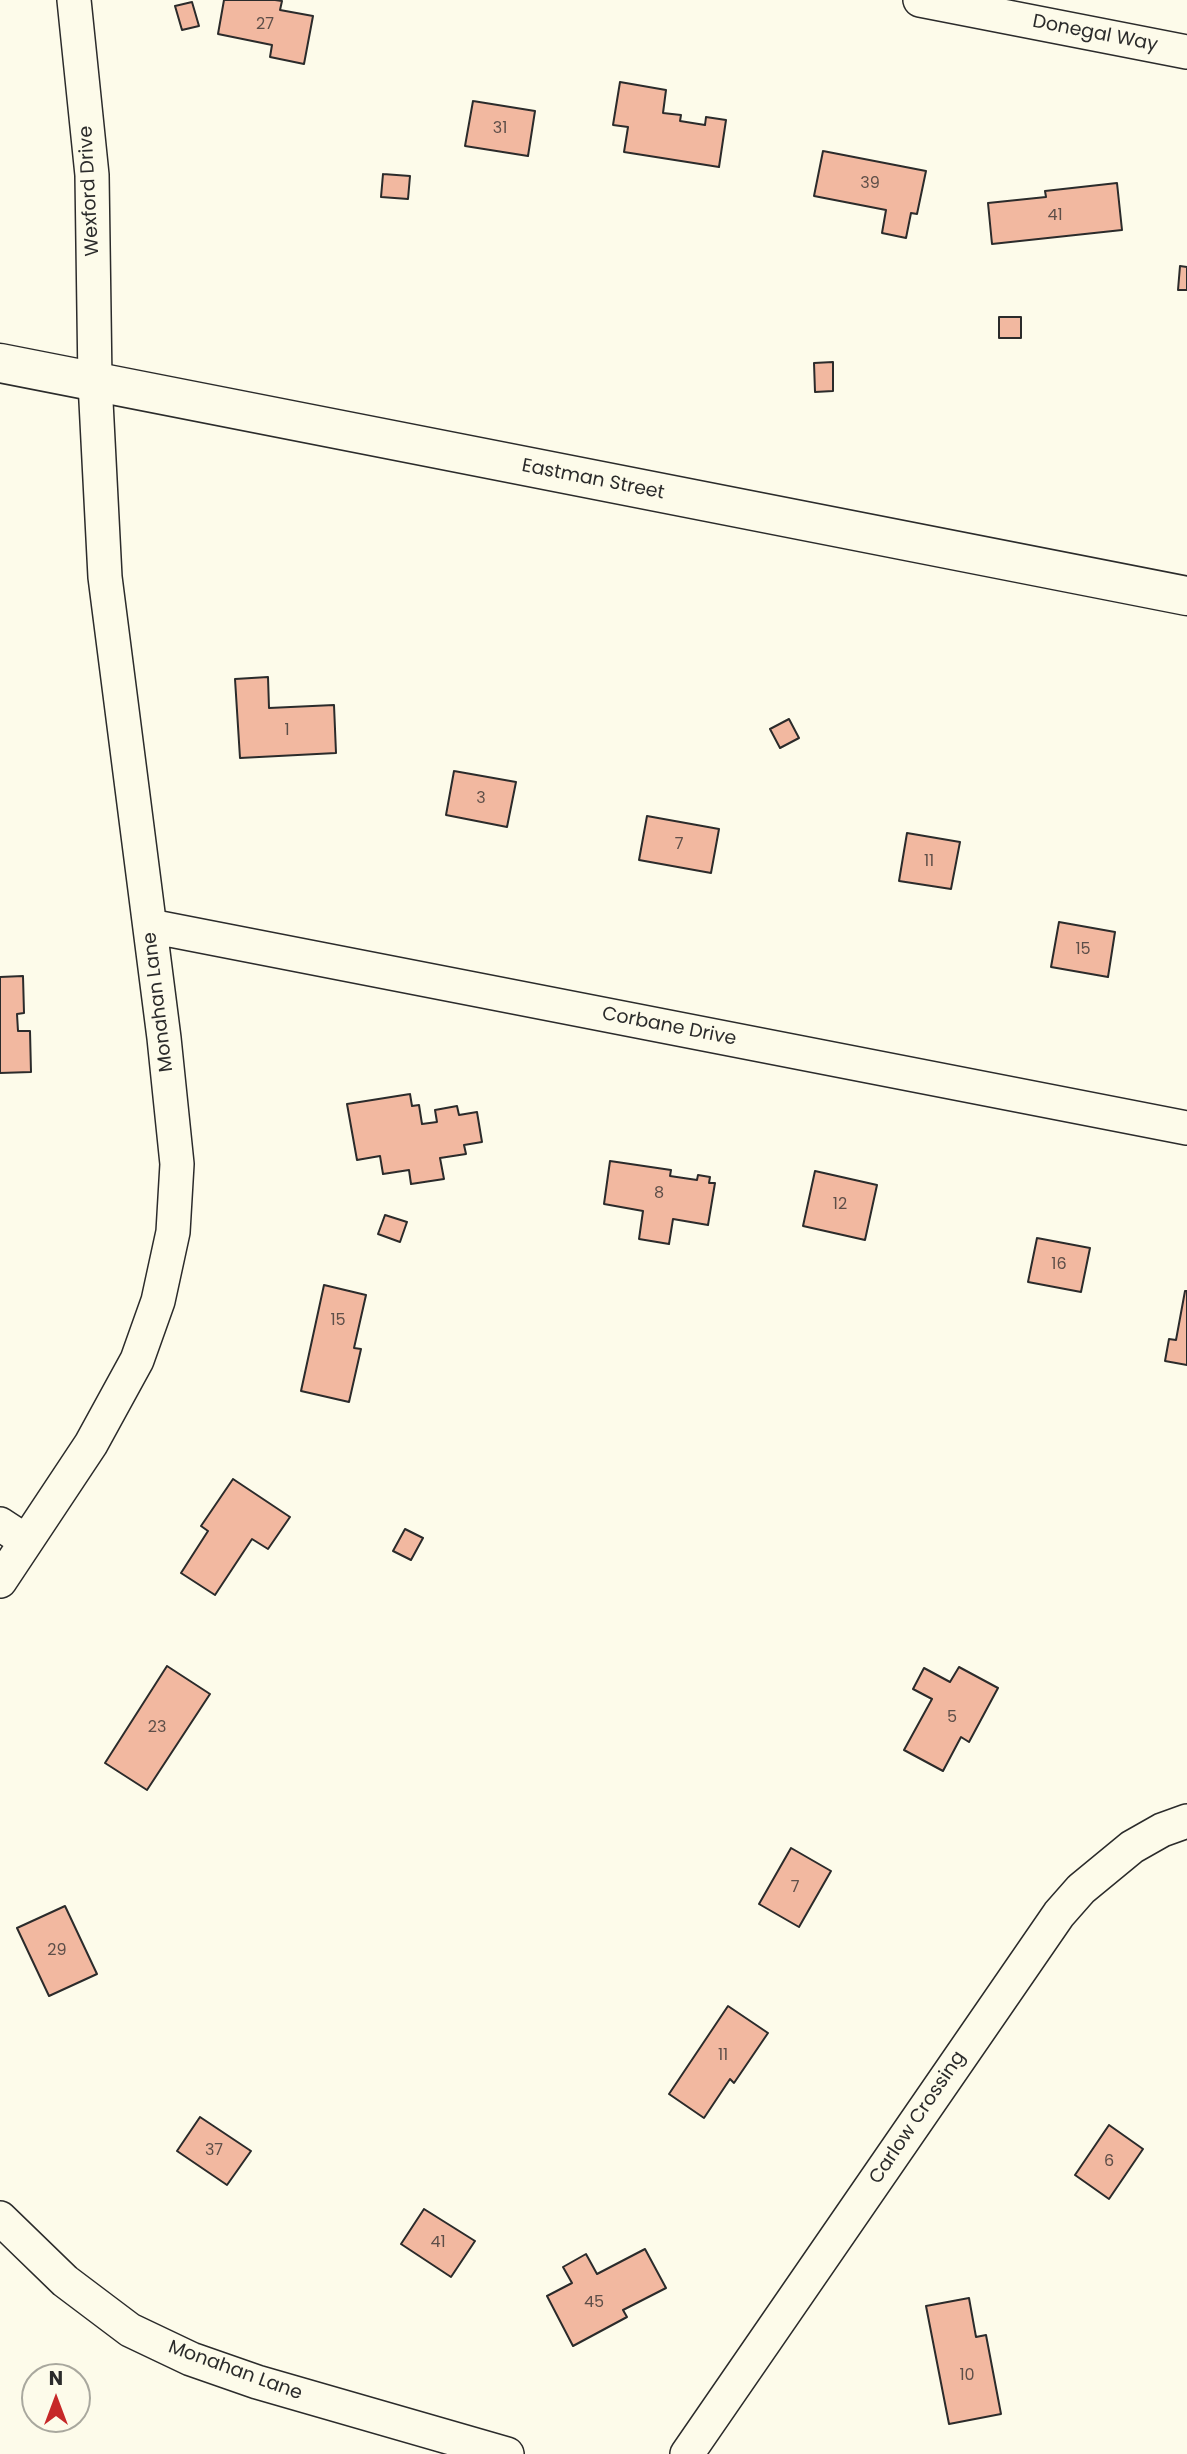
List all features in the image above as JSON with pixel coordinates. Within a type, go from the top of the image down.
[{"type":"main road","name":"Eastman Street","points":[[0,363],[1187,596]]},
{"type":"street","name":"Wexford Drive","points":[[74,0],[92,175],[95,382]]},
{"type":"street","name":"Donegal Way","points":[[920,0],[1187,52]]},
{"type":"street","name":"Monahan Lane","points":[[0,1581],[13,1533],[91,1444],[137,1360],[158,1301],[170,1243],[177,1164],[106,577],[95,382]]},
{"type":"street","name":"Corbane Drive","points":[[150,926],[1187,1128]]},
{"type":"street","name":"Carlow Crossing","points":[[687,2454],[1059,1914],[1081,1889],[1132,1846],[1162,1830],[1187,1821]]},
{"type":"street","name":"Monahan Lane","points":[[0,2218],[65,2281],[130,2330],[191,2359],[257,2382],[507,2454]]},
{"type":"building","points":[[224,0],[282,1],[280,10],[313,16],[304,64],[270,57],[272,45],[218,34]]},
{"type":"building","points":[[192,2],[199,26],[182,30],[175,6]]},
{"type":"building","points":[[620,82],[666,90],[663,113],[681,115],[680,121],[705,125],[706,117],[726,120],[719,167],[624,152],[628,127],[613,125]]},
{"type":"building","points":[[473,101],[535,111],[528,156],[465,146]]},
{"type":"building","points":[[823,151],[926,171],[917,214],[911,213],[906,238],[882,233],[886,210],[814,196]]},
{"type":"building","points":[[383,174],[410,176],[408,199],[381,197]]},
{"type":"building","points":[[1117,183],[1122,230],[992,244],[988,203],[1046,197],[1045,191]]},
{"type":"building","points":[[1180,266],[1187,267],[1187,290],[1178,290]]},
{"type":"building","points":[[999,317],[1021,317],[1021,338],[999,338]]},
{"type":"building","points":[[833,362],[833,391],[815,392],[814,363]]},
{"type":"building","points":[[268,677],[269,708],[334,705],[336,753],[240,758],[235,679]]},
{"type":"building","points":[[789,719],[799,738],[780,748],[770,729]]},
{"type":"building","points":[[454,771],[516,782],[507,827],[446,815]]},
{"type":"building","points":[[647,816],[719,829],[711,873],[639,860]]},
{"type":"building","points":[[907,833],[960,842],[951,889],[899,881]]},
{"type":"building","points":[[1059,922],[1115,932],[1108,977],[1051,967]]},
{"type":"building","points":[[23,976],[24,1013],[17,1014],[18,1031],[30,1031],[31,1072],[0,1073],[0,977]]},
{"type":"building","points":[[410,1094],[412,1106],[419,1105],[422,1124],[437,1122],[435,1110],[457,1106],[459,1115],[477,1112],[482,1142],[464,1145],[466,1154],[440,1158],[444,1179],[411,1184],[409,1170],[383,1174],[380,1156],[357,1160],[347,1104]]},
{"type":"building","points":[[610,1161],[671,1170],[670,1176],[697,1180],[698,1175],[710,1177],[709,1183],[715,1183],[708,1225],[673,1219],[669,1244],[639,1239],[643,1211],[604,1204]]},
{"type":"building","points":[[815,1171],[877,1185],[865,1240],[803,1226]]},
{"type":"building","points":[[385,1215],[407,1222],[400,1242],[378,1234]]},
{"type":"building","points":[[1037,1238],[1090,1248],[1081,1292],[1028,1282]]},
{"type":"building","points":[[324,1285],[366,1295],[354,1348],[361,1349],[349,1402],[301,1391]]},
{"type":"building","points":[[1185,1291],[1187,1365],[1165,1361],[1169,1339],[1176,1340]]},
{"type":"building","points":[[233,1479],[290,1517],[268,1549],[252,1539],[215,1595],[181,1573],[208,1531],[201,1526]]},
{"type":"building","points":[[405,1529],[423,1538],[411,1560],[393,1551]]},
{"type":"building","points":[[167,1666],[210,1694],[147,1790],[105,1763]]},
{"type":"building","points":[[959,1667],[998,1688],[969,1742],[961,1737],[943,1771],[904,1750],[932,1699],[913,1689],[924,1668],[950,1682]]},
{"type":"building","points":[[791,1848],[831,1871],[799,1927],[759,1904]]},
{"type":"building","points":[[65,1906],[97,1974],[49,1996],[17,1928]]},
{"type":"building","points":[[728,2006],[768,2033],[734,2083],[730,2079],[704,2118],[669,2094]]},
{"type":"building","points":[[200,2117],[251,2151],[227,2185],[177,2151]]},
{"type":"building","points":[[1109,2125],[1143,2149],[1109,2199],[1075,2175]]},
{"type":"building","points":[[424,2209],[475,2241],[451,2277],[401,2244]]},
{"type":"building","points":[[645,2249],[666,2288],[623,2310],[627,2317],[573,2346],[547,2296],[572,2283],[563,2267],[586,2254],[597,2274]]},
{"type":"building","points":[[969,2298],[976,2337],[986,2335],[1001,2414],[949,2424],[926,2306]]}]
